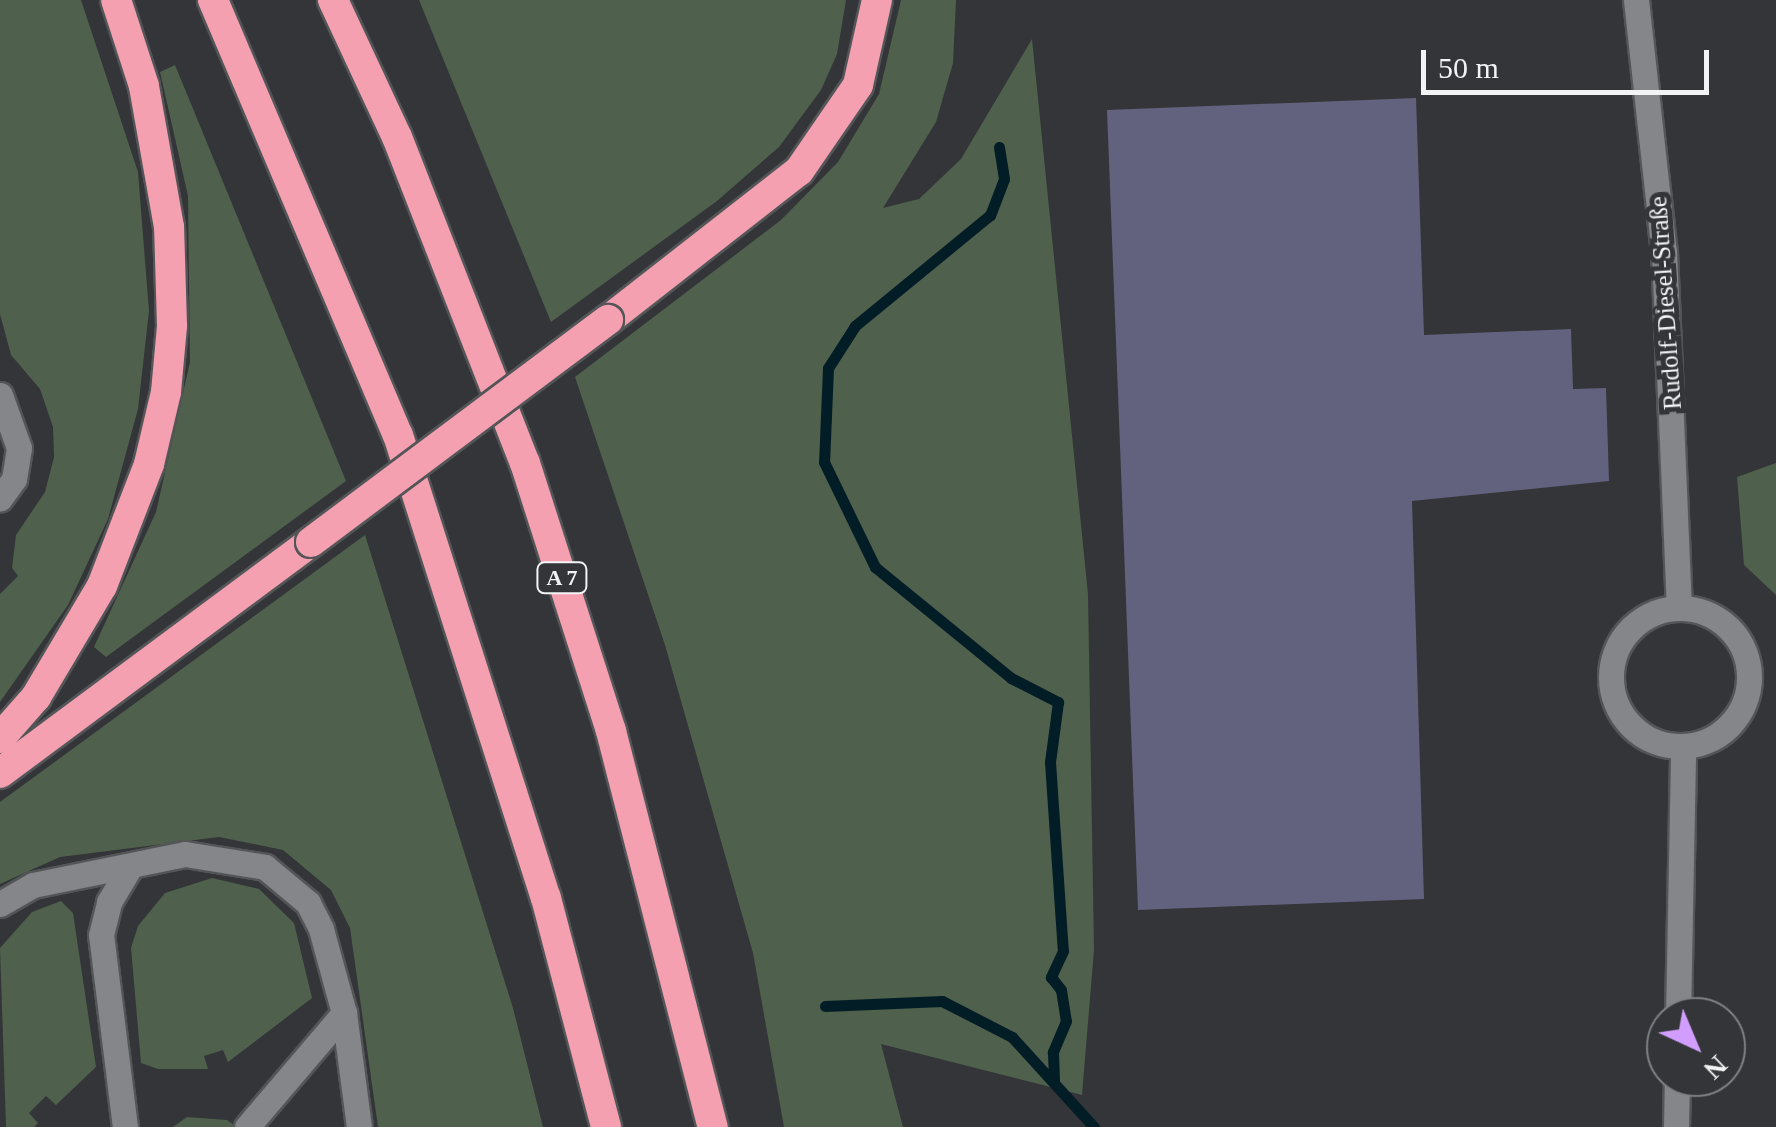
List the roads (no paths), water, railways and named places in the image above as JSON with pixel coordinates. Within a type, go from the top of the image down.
[{"type":"highway","points":[[0,738],[46,680],[102,586],[148,464],[166,392],[172,291],[165,195],[144,86],[116,0]]},
{"type":"highway","points":[[213,0],[398,436],[540,879],[606,1127]]},
{"type":"highway","name":"A 7","points":[[334,0],[524,463],[612,732],[714,1127]]},
{"type":"highway","points":[[344,0],[356,48]]},
{"type":"highway","points":[[0,773],[608,320],[798,171],[858,85],[877,0]]},
{"type":"street","name":"Rudolf-Diesel-Straße","points":[[1636,0],[1664,252],[1680,607]]},
{"type":"street","points":[[0,396],[19,448],[14,479],[0,498]]},
{"type":"street","points":[[1680,607],[1705,612],[1728,626],[1750,673],[1746,700],[1732,723],[1710,740],[1683,746],[1662,744],[1634,727],[1615,700],[1611,679],[1623,637],[1658,611],[1680,607]]},
{"type":"street","points":[[1750,673],[1776,670]]},
{"type":"street","points":[[1678,997],[1683,746]]},
{"type":"street","points":[[0,904],[32,886],[213,853],[265,867],[308,903],[344,1013],[359,1127]]},
{"type":"street","points":[[125,1127],[102,935],[109,902],[130,867]]},
{"type":"street","points":[[247,1127],[344,1013]]},
{"type":"street","points":[[1676,1127],[1677,1097]]},
{"type":"waterway","points":[[999,147],[1004,179],[990,215],[855,326],[828,368],[824,462],[875,567],[1011,678],[1058,702],[1050,762],[1063,951],[1051,977],[1061,990],[1066,1021],[1053,1052],[1054,1083]]},
{"type":"waterway","points":[[825,1006],[942,1001],[1012,1037],[1094,1127]]}]
